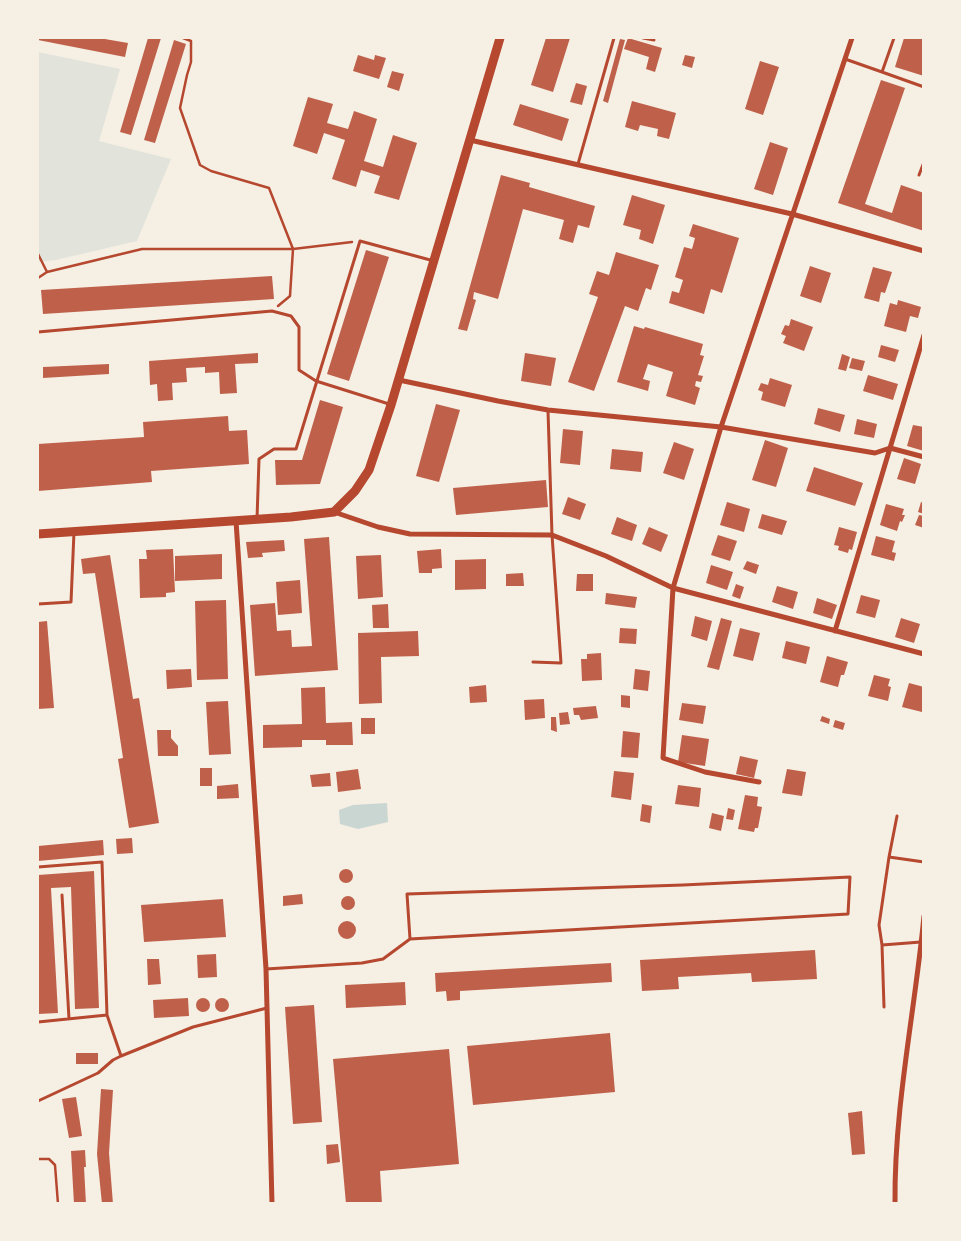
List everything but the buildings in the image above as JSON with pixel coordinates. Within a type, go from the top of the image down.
[{"type":"main road","points":[[38,534],[291,518],[334,512],[355,491],[369,470],[399,380],[500,38]]},
{"type":"street","points":[[759,782],[704,772],[663,758],[673,588],[721,427],[852,39]]},
{"type":"street","points":[[470,140],[792,214],[924,250]]},
{"type":"street","points":[[835,631],[924,335]]},
{"type":"street","points":[[399,380],[548,410],[721,427],[875,453],[890,448],[924,457]]},
{"type":"street","points":[[334,512],[378,527],[410,534],[552,535],[606,556],[673,588],[924,654]]},
{"type":"street","points":[[236,521],[266,969],[272,1204]]},
{"type":"street","points":[[895,1204],[895,1177],[903,1082],[924,916]]},
{"type":"lane","points":[[578,165],[614,38]]},
{"type":"lane","points":[[643,38],[654,40]]},
{"type":"lane","points":[[845,38],[852,39]]},
{"type":"lane","points":[[882,72],[894,38]]},
{"type":"lane","points":[[845,59],[924,87]]},
{"type":"lane","points":[[919,175],[924,162]]},
{"type":"lane","points":[[257,520],[259,459],[274,449],[296,449],[360,241],[434,261]]},
{"type":"lane","points":[[38,332],[272,311],[291,316],[299,326],[299,370],[316,381],[391,404]]},
{"type":"lane","points":[[533,662],[561,663],[552,535],[548,410]]},
{"type":"lane","points":[[38,604],[71,602],[74,532]]},
{"type":"lane","points":[[884,1007],[882,945],[879,925],[897,816]]},
{"type":"lane","points":[[889,856],[924,862]]},
{"type":"lane","points":[[38,867],[102,862],[107,1015],[121,1056]]},
{"type":"lane","points":[[266,969],[362,963],[383,959],[410,938],[848,914],[850,876],[693,884],[407,894],[410,938]]},
{"type":"lane","points":[[62,895],[68,1019]]},
{"type":"lane","points":[[882,945],[921,942]]},
{"type":"lane","points":[[38,1101],[98,1073],[113,1060],[121,1056],[193,1028],[267,1007]]},
{"type":"lane","points":[[38,1022],[107,1015]]},
{"type":"path","points":[[183,38],[191,41],[192,62],[187,75],[180,108],[200,166],[210,171],[269,188],[293,249],[290,296],[272,311]]},
{"type":"path","points":[[38,278],[47,272],[142,249],[293,249],[360,241]]},
{"type":"path","points":[[38,254],[47,272]]},
{"type":"path","points":[[38,1159],[49,1159],[55,1165],[58,1204]]},
{"type":"shaded area","points":[[38,52],[120,69],[99,141],[171,159],[137,241],[56,260],[38,262]]},
{"type":"shaded area","points":[[387,803],[388,822],[358,829],[340,824],[339,810],[353,805]]}]
